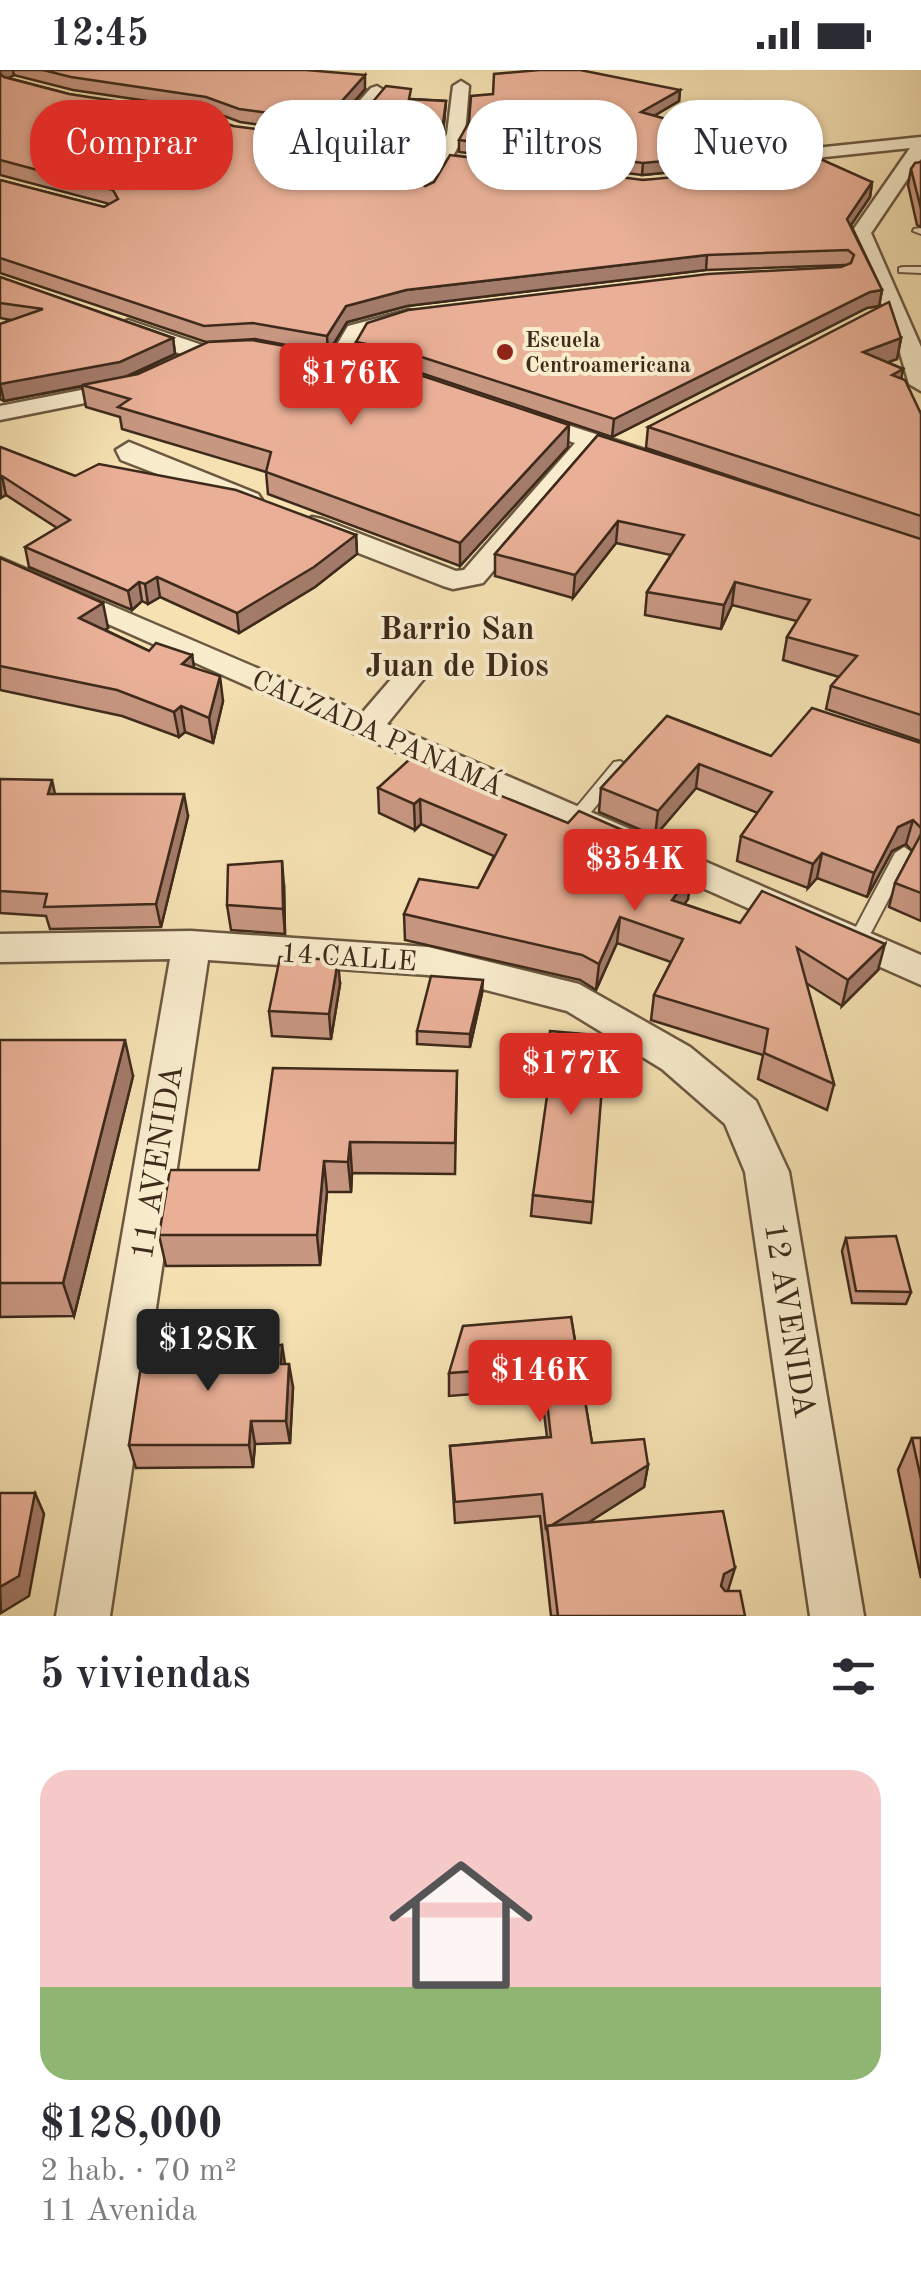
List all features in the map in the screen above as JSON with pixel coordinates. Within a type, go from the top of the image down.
[{"type":"street","points":[[446,155],[461,114],[461,86]]},
{"type":"street","points":[[368,100],[376,91]]},
{"type":"street","points":[[235,131],[253,134]]},
{"type":"street","points":[[823,154],[921,144]]},
{"type":"street","points":[[921,144],[861,233],[906,336],[921,384]]},
{"type":"street","points":[[823,164],[836,170]]},
{"type":"street","points":[[865,183],[888,194]]},
{"type":"street","points":[[338,362],[356,330],[426,315]]},
{"type":"street","points":[[104,318],[203,353],[254,350]]},
{"type":"street","points":[[181,370],[203,353]]},
{"type":"street","points":[[306,358],[366,368]]},
{"type":"street","points":[[0,413],[148,384]]},
{"type":"street","points":[[496,409],[652,461]]},
{"type":"street","points":[[129,450],[130,455],[453,580],[477,574],[605,444],[652,431]]},
{"type":"street","name":"CALZADA PANAMÁ","points":[[0,566],[921,970]]},
{"type":"street","points":[[368,726],[416,670]]},
{"type":"street","name":"14 CALLE","points":[[0,948],[191,945],[428,961],[580,1000],[676,1058]]},
{"type":"street","name":"11 AVENIDA","points":[[83,1616],[191,945]]},
{"type":"street","name":"12 AVENIDA","points":[[676,1058],[741,1114],[766,1172],[837,1616]]},
{"type":"lane","points":[[903,270],[921,270]]},
{"type":"lane","points":[[576,819],[620,766]]},
{"type":"lane","points":[[857,942],[904,853]]},
{"type":"building","points":[[43,70],[306,70],[365,75],[343,100],[253,100],[253,111],[233,107],[233,100]]},
{"type":"building","points":[[580,70],[680,90],[641,112],[657,116],[657,162],[643,163],[637,162],[637,100],[471,100],[471,96],[493,94],[494,74]]},
{"type":"building","points":[[0,74],[69,94],[109,100],[30,100],[30,168],[0,160]]},
{"type":"building","points":[[386,86],[411,89],[409,99],[428,100],[374,100]]},
{"type":"building","points":[[233,126],[253,129],[253,190],[446,190],[446,162],[450,155],[466,157],[466,190],[637,190],[637,179],[657,179],[657,190],[823,190],[823,160],[872,182],[847,219],[882,290],[870,292],[614,419],[406,352],[356,342],[367,323],[408,310],[708,274],[841,267],[851,263],[854,255],[848,250],[707,255],[406,290],[346,306],[327,336],[253,323],[204,326],[0,258],[0,180],[104,207],[118,199],[113,190],[233,190]]},
{"type":"building","points":[[921,162],[921,209],[911,169]]},
{"type":"building","points":[[0,277],[173,338],[120,362],[0,384],[0,324],[43,309],[0,303]]},
{"type":"building","points":[[889,302],[901,338],[863,352],[903,369],[892,375],[905,380],[921,414],[921,516],[648,427]]},
{"type":"building","points":[[252,340],[390,365],[569,425],[460,543],[266,472],[271,452],[118,407],[130,399],[82,385],[138,374],[208,342]]},
{"type":"building","points":[[598,435],[921,539],[921,715],[831,686],[857,656],[787,637],[810,600],[735,582],[724,605],[647,592],[684,535],[618,521],[575,575],[495,554]]},
{"type":"building","points":[[0,447],[75,476],[99,464],[236,490],[356,535],[314,567],[237,613],[157,577],[145,584],[139,582],[128,591],[25,547],[70,520],[0,478]]},
{"type":"building","points":[[0,558],[103,603],[79,618],[149,651],[156,643],[192,655],[182,664],[220,676],[209,718],[181,706],[174,712],[117,690],[0,666]]},
{"type":"building","points":[[812,708],[921,743],[921,828],[913,820],[898,827],[874,873],[822,853],[813,864],[741,836],[772,792],[699,764],[658,811],[601,788],[667,716],[771,756]]},
{"type":"building","points":[[410,759],[568,823],[579,811],[636,836],[626,846],[692,873],[672,900],[740,923],[762,891],[885,944],[848,980],[797,948],[834,1084],[764,1053],[768,1029],[654,995],[683,939],[620,917],[599,964],[582,955],[404,914],[419,879],[478,888],[506,835],[420,799],[414,804],[378,788]]},
{"type":"building","points":[[0,779],[52,780],[48,794],[184,794],[156,904],[44,907],[47,894],[0,891]]},
{"type":"building","points":[[921,834],[921,893],[895,883]]},
{"type":"building","points":[[282,861],[283,909],[227,905],[228,865]]},
{"type":"building","points":[[280,957],[338,960],[329,1014],[269,1011]]},
{"type":"building","points":[[431,976],[483,980],[470,1034],[417,1031]]},
{"type":"building","points":[[550,1031],[606,1036],[593,1202],[533,1195],[549,1082]]},
{"type":"building","points":[[0,1040],[125,1040],[63,1283],[0,1283]]},
{"type":"building","points":[[273,1068],[457,1071],[455,1143],[350,1142],[348,1162],[324,1161],[317,1235],[159,1235],[170,1170],[259,1170]]},
{"type":"building","points":[[896,1236],[911,1292],[856,1291],[846,1238]]},
{"type":"building","points":[[571,1317],[592,1443],[644,1439],[648,1465],[546,1530],[542,1494],[455,1502],[450,1446],[551,1437],[543,1366],[449,1373],[463,1326]]},
{"type":"building","points":[[282,1345],[281,1364],[289,1364],[286,1421],[251,1421],[249,1445],[129,1445],[144,1346]]},
{"type":"building","points":[[912,1438],[921,1438],[921,1479]]},
{"type":"building","points":[[0,1493],[35,1493],[19,1576],[0,1587]]},
{"type":"building","points":[[723,1511],[735,1568],[724,1574],[721,1586],[725,1591],[740,1591],[745,1616],[558,1616],[547,1526]]},
{"type":"place","name":"Escuela Centroamericana","points":[[505,352]]},
{"type":"district","name":"Barrio San Juan de Dios","points":[[457,646]]}]
